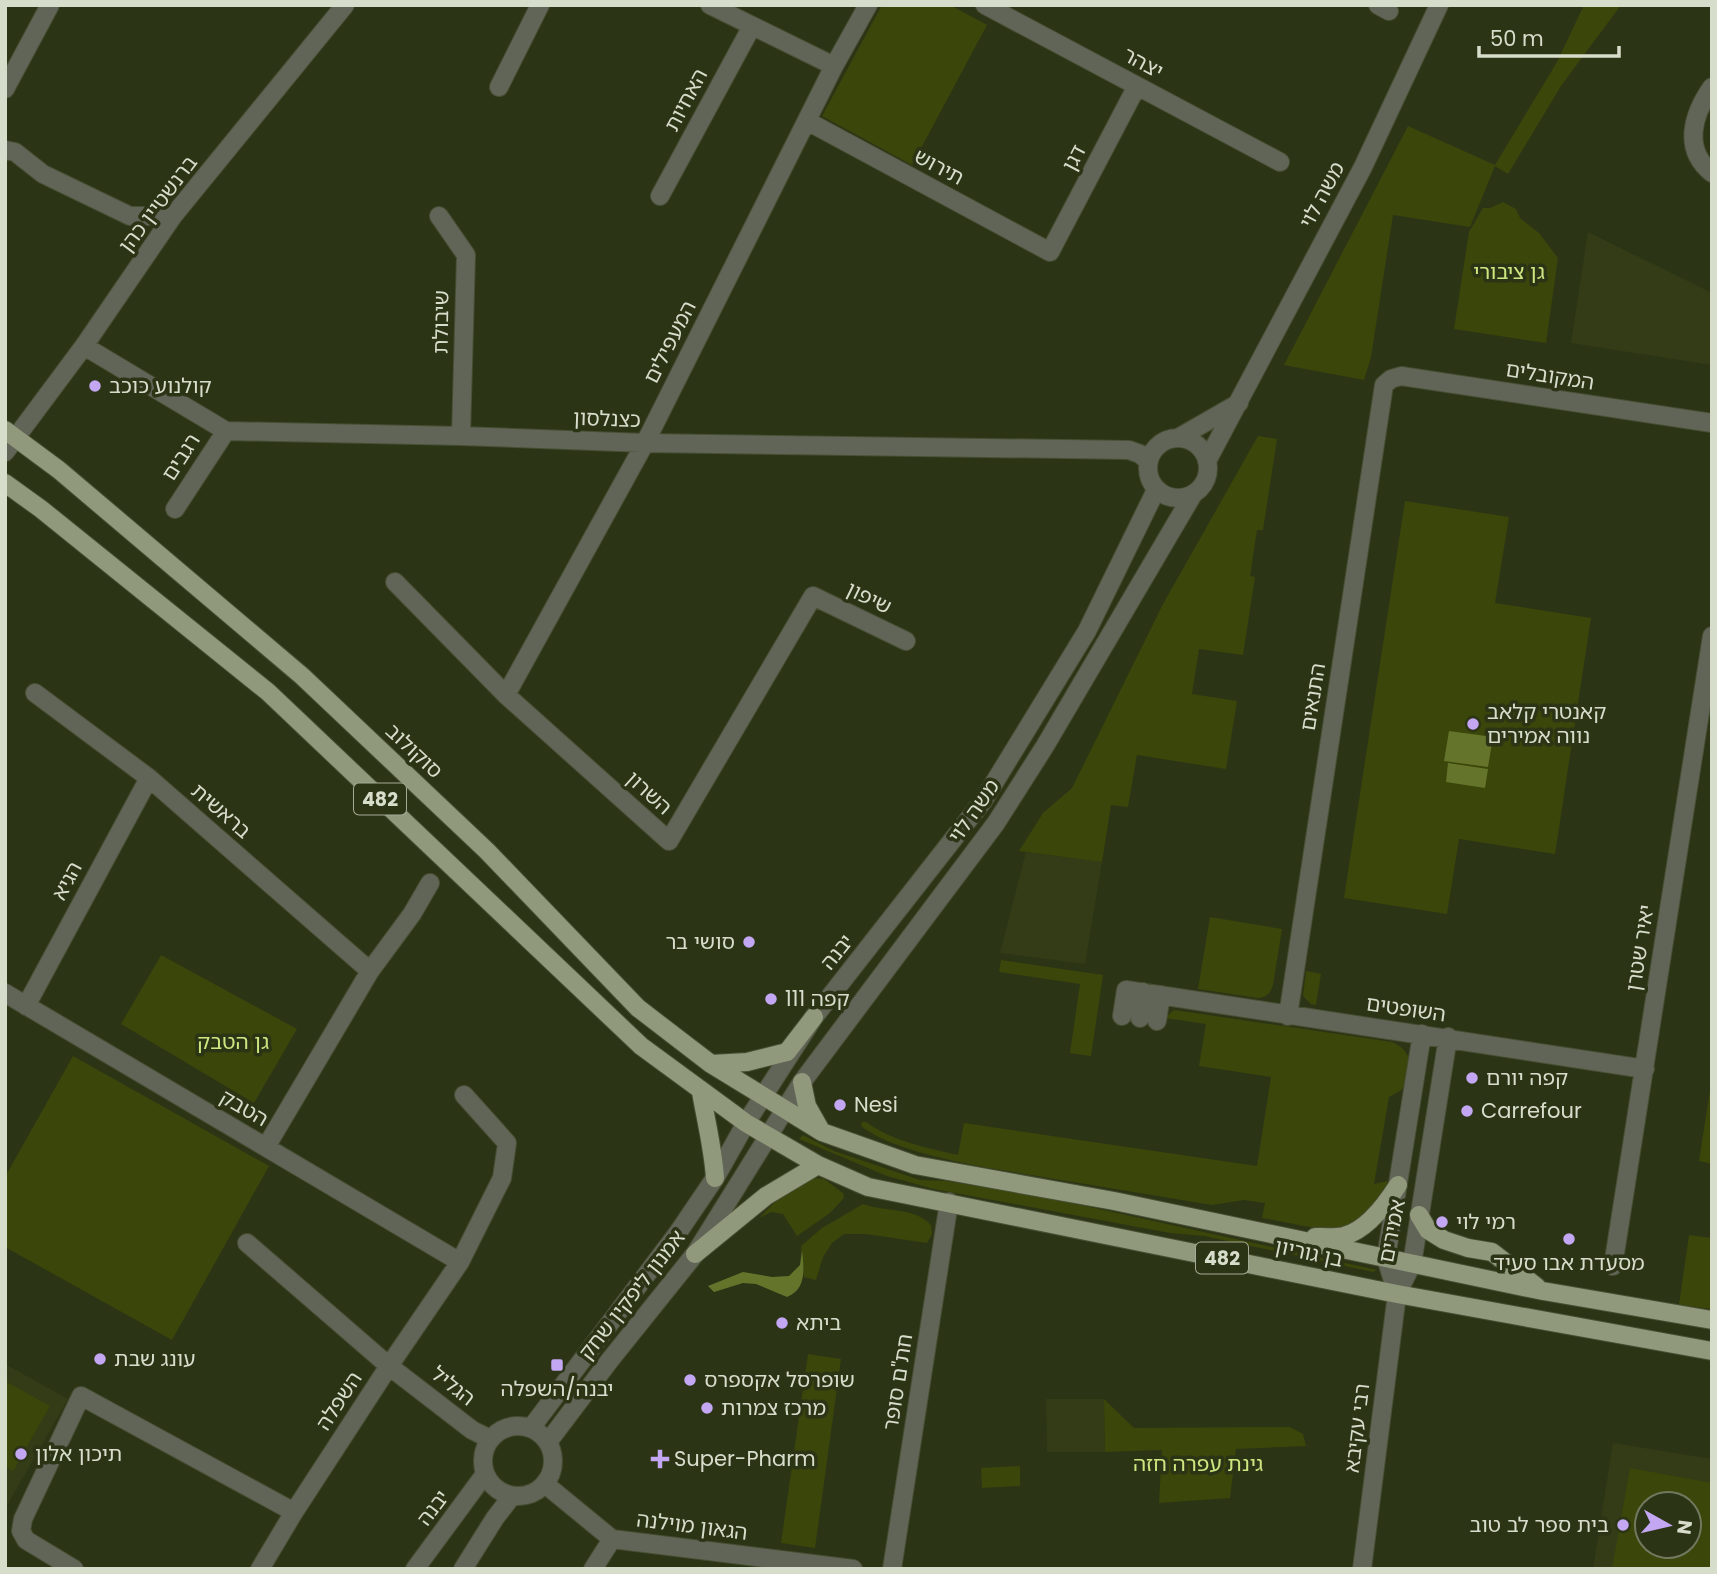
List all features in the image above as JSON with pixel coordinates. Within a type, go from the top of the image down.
[{"type":"main road","name":"סוקולוב","points":[[10,433],[59,470],[302,676],[487,851],[638,1008],[711,1064],[763,1098],[786,1108]]},
{"type":"main road","name":"482","points":[[5,483],[268,692],[641,1046],[746,1124]]},
{"type":"main road","points":[[711,1064],[747,1062],[787,1052],[814,1017]]},
{"type":"main road","points":[[802,1082],[807,1106],[822,1132]]},
{"type":"main road","points":[[701,1092],[713,1144],[715,1178]]},
{"type":"main road","name":"בן גוריון","points":[[786,1108],[822,1132],[915,1166],[1114,1201],[1543,1291],[1712,1320]]},
{"type":"main road","name":"בן גוריון","points":[[746,1124],[818,1165],[869,1187],[1397,1294],[1712,1351]]},
{"type":"main road","points":[[695,1254],[766,1196],[818,1165]]},
{"type":"main road","points":[[1292,1239],[1345,1236],[1373,1216],[1387,1202],[1398,1185]]},
{"type":"main road","points":[[1419,1215],[1428,1230],[1456,1244],[1492,1252],[1543,1291]]},
{"type":"street","points":[[5,89],[50,5]]},
{"type":"street","name":"ברנשטיין כהן","points":[[5,452],[10,433],[85,346],[173,216],[345,5]]},
{"type":"street","points":[[499,87],[540,5]]},
{"type":"street","points":[[710,5],[834,66]]},
{"type":"street","name":"המעפילים","points":[[506,695],[645,443],[867,5]]},
{"type":"street","name":"יצהר","points":[[985,5],[1280,162]]},
{"type":"street","name":"משה לוי","points":[[1207,461],[1363,167],[1439,5]]},
{"type":"street","name":"האחיות","points":[[660,195],[752,26]]},
{"type":"street","name":"דגן","points":[[1050,252],[1137,86]]},
{"type":"street","points":[[1712,87],[1697,112],[1691,137],[1702,165],[1712,173]]},
{"type":"street","name":"תירוש","points":[[807,121],[1050,252]]},
{"type":"street","points":[[5,150],[15,152],[43,174],[130,216],[173,216]]},
{"type":"street","name":"שיבולת","points":[[439,216],[466,255],[461,436]]},
{"type":"street","name":"כצנלסון","points":[[85,346],[226,431],[645,443],[1129,450],[1148,461]]},
{"type":"street","name":"המקובלים","points":[[1384,385],[1401,376],[1712,424]]},
{"type":"street","name":"התנאים","points":[[1288,1016],[1384,385]]},
{"type":"street","points":[[1178,438],[1196,444],[1207,461],[1205,481],[1192,496],[1173,499],[1156,490],[1147,471],[1148,461],[1159,444],[1178,438],[1239,403]]},
{"type":"street","name":"רגבים","points":[[175,509],[226,431]]},
{"type":"street","name":"יבנה","points":[[531,1428],[677,1234],[715,1178],[814,1017],[983,801],[1087,631],[1156,490]]},
{"type":"street","name":"משה לוי","points":[[770,1136],[802,1082],[996,823],[1045,746],[1192,496]]},
{"type":"street","name":"השרון","points":[[395,582],[506,695],[669,841],[813,596]]},
{"type":"street","name":"שיפון","points":[[813,596],[906,641]]},
{"type":"street","name":"יאיר שטרן","points":[[1613,1266],[1712,636]]},
{"type":"street","name":"בראשית","points":[[35,693],[149,778],[370,971]]},
{"type":"street","name":"הגיא","points":[[26,1006],[149,778]]},
{"type":"street","points":[[266,1147],[370,971],[412,914],[430,883]]},
{"type":"street","points":[[1126,990],[1152,994],[1140,1018],[1126,990]]},
{"type":"street","name":"הטבק","points":[[5,993],[460,1262]]},
{"type":"street","name":"השופטים","points":[[1152,994],[1645,1069]]},
{"type":"street","name":"אמירים","points":[[1397,1294],[1385,1258],[1422,1034]]},
{"type":"street","name":"אמירים","points":[[1397,1294],[1412,1264],[1448,1037]]},
{"type":"street","points":[[460,1262],[502,1178],[507,1143],[464,1095]]},
{"type":"street","name":"אמנון ליפקין שחק","points":[[548,1443],[695,1254],[770,1136]]},
{"type":"street","name":"חת\"ם סופר","points":[[892,1569],[949,1202]]},
{"type":"street","name":"הגליל","points":[[247,1243],[389,1366],[472,1430],[490,1439]]},
{"type":"street","name":"השפלה","points":[[260,1569],[389,1366],[460,1262]]},
{"type":"street","name":"רבי עקיבא","points":[[1362,1569],[1397,1294]]},
{"type":"street","points":[[74,1569],[26,1540],[21,1531],[23,1519],[81,1396],[294,1512]]},
{"type":"street","points":[[509,1427],[531,1428],[541,1434],[552,1451],[553,1464],[545,1484],[524,1496],[500,1492],[485,1474],[482,1462],[484,1450],[490,1439],[499,1431],[509,1427]]},
{"type":"street","name":"יבנה","points":[[415,1569],[485,1474]]},
{"type":"street","name":"הגאון מוילנה","points":[[545,1484],[612,1539],[853,1569]]},
{"type":"street","points":[[463,1569],[512,1496]]},
{"type":"street","points":[[593,1569],[612,1539]]},
{"type":"shaded area","points":[[1588,232],[1712,293],[1712,365],[1571,343]]},
{"type":"shaded area","points":[[1449,731],[1493,737],[1488,767],[1444,761]]},
{"type":"shaded area","points":[[1448,763],[1488,769],[1485,788],[1446,782]]},
{"type":"shaded area","points":[[1026,852],[1102,862],[1085,964],[1000,953]]},
{"type":"shaded area","points":[[802,1250],[803,1277],[798,1289],[787,1297],[756,1284],[743,1283],[714,1292],[708,1286],[743,1272],[772,1277],[789,1276],[800,1265]]},
{"type":"shaded area","name":"תיכון אלון","points":[[5,1364],[68,1399],[5,1509]]},
{"type":"shaded area","points":[[1046,1399],[1104,1399],[1105,1452],[1047,1452]]},
{"type":"shaded area","name":"בית ספר לב טוב","points":[[1613,1443],[1712,1459],[1712,1569],[1593,1569]]},
{"type":"green space","points":[[882,5],[950,5],[987,25],[912,165],[822,116]]},
{"type":"green space","points":[[1584,5],[1621,5],[1561,86],[1508,174],[1495,166],[1470,227],[1393,215],[1371,357],[1364,380],[1284,365],[1408,126],[1495,165],[1557,62]]},
{"type":"green space","name":"גן ציבורי","points":[[1503,202],[1516,209],[1520,218],[1539,233],[1558,258],[1546,343],[1454,329],[1469,232],[1483,208]]},
{"type":"green space","points":[[1258,436],[1277,439],[1263,530],[1257,530],[1250,576],[1255,577],[1243,655],[1199,649],[1192,694],[1237,701],[1226,769],[1137,755],[1128,807],[1111,805],[1102,862],[1019,851],[1043,813],[1072,788],[1163,604]]},
{"type":"green space","name":"קאנטרי קלאב נווה אמירים","points":[[1405,501],[1509,517],[1495,603],[1591,618],[1555,854],[1459,839],[1447,914],[1344,898]]},
{"type":"green space","points":[[1210,917],[1282,929],[1273,985],[1268,995],[1258,998],[1198,989]]},
{"type":"green space","name":"גן הטבק","points":[[161,955],[297,1029],[254,1103],[121,1024]]},
{"type":"green space","points":[[1001,960],[1103,975],[1091,1056],[1070,1053],[1080,984],[999,972]]},
{"type":"green space","points":[[1306,971],[1321,974],[1316,1005],[1303,996]]},
{"type":"green space","points":[[1174,1010],[1392,1042],[1404,1050],[1410,1061],[1410,1074],[1402,1089],[1389,1097],[1374,1184],[1388,1181],[1375,1205],[1359,1219],[1342,1227],[1307,1227],[1262,1218],[1265,1203],[1244,1200],[1212,1205],[983,1167],[903,1147],[861,1126],[862,1122],[866,1122],[898,1139],[958,1155],[964,1123],[1257,1166],[1271,1077],[1199,1066],[1206,1024],[1165,1018]]},
{"type":"green space","points":[[73,1056],[269,1166],[172,1340],[5,1247],[5,1177]]},
{"type":"green space","points":[[1712,1077],[1712,1164],[1699,1161]]},
{"type":"green space","points":[[803,1135],[834,1151],[920,1180],[946,1181],[1044,1197],[1377,1270],[1373,1272],[1204,1236],[1170,1233],[934,1189],[887,1176],[799,1139]]},
{"type":"green space","points":[[813,1178],[824,1179],[843,1193],[844,1198],[830,1213],[797,1236],[783,1214],[771,1212],[759,1218],[779,1198]]},
{"type":"green space","points":[[863,1204],[917,1215],[931,1225],[932,1234],[927,1243],[866,1234],[844,1234],[832,1243],[823,1257],[816,1280],[804,1277],[801,1246],[822,1228]]},
{"type":"green space","points":[[1689,1235],[1712,1238],[1712,1309],[1679,1305]]},
{"type":"green space","points":[[808,1354],[841,1359],[815,1548],[781,1543]]},
{"type":"green space","points":[[5,1381],[50,1406],[13,1471],[5,1466]]},
{"type":"green space","name":"גינת עפרה חזה","points":[[1104,1399],[1134,1428],[1290,1427],[1303,1434],[1306,1446],[1236,1449],[1230,1498],[1159,1503],[1162,1450],[1105,1452]]},
{"type":"green space","points":[[1020,1466],[1020,1486],[982,1488],[981,1468]]},
{"type":"green space","points":[[1630,1468],[1712,1483],[1712,1569],[1612,1569]]},
{"type":"place","name":"קולנוע כוכב","points":[[95,386]]},
{"type":"place","name":"קאנטרי קלאב נווה אמירים","points":[[1473,724]]},
{"type":"place","name":"סושי בר","points":[[749,942]]},
{"type":"place","name":"קפה 111","points":[[771,999]]},
{"type":"place","name":"קפה יורם","points":[[1472,1078]]},
{"type":"place","name":"Nesi","points":[[840,1105]]},
{"type":"place","name":"Carrefour","points":[[1467,1111]]},
{"type":"place","name":"רמי לוי","points":[[1442,1222]]},
{"type":"place","name":"מסעדת אבו סעיד","points":[[1569,1239]]},
{"type":"place","name":"ביתא","points":[[782,1323]]},
{"type":"place","name":"עונג שבת","points":[[100,1359]]},
{"type":"place","name":"יבנה/השפלה","points":[[557,1365]]},
{"type":"place","name":"שופרסל אקספרס","points":[[690,1380]]},
{"type":"place","name":"מרכז צמרות","points":[[707,1408]]},
{"type":"place","name":"תיכון אלון","points":[[21,1454]]},
{"type":"place","name":"Super-Pharm","points":[[660,1459]]},
{"type":"place","name":"בית ספר לב טוב","points":[[1623,1525]]}]
